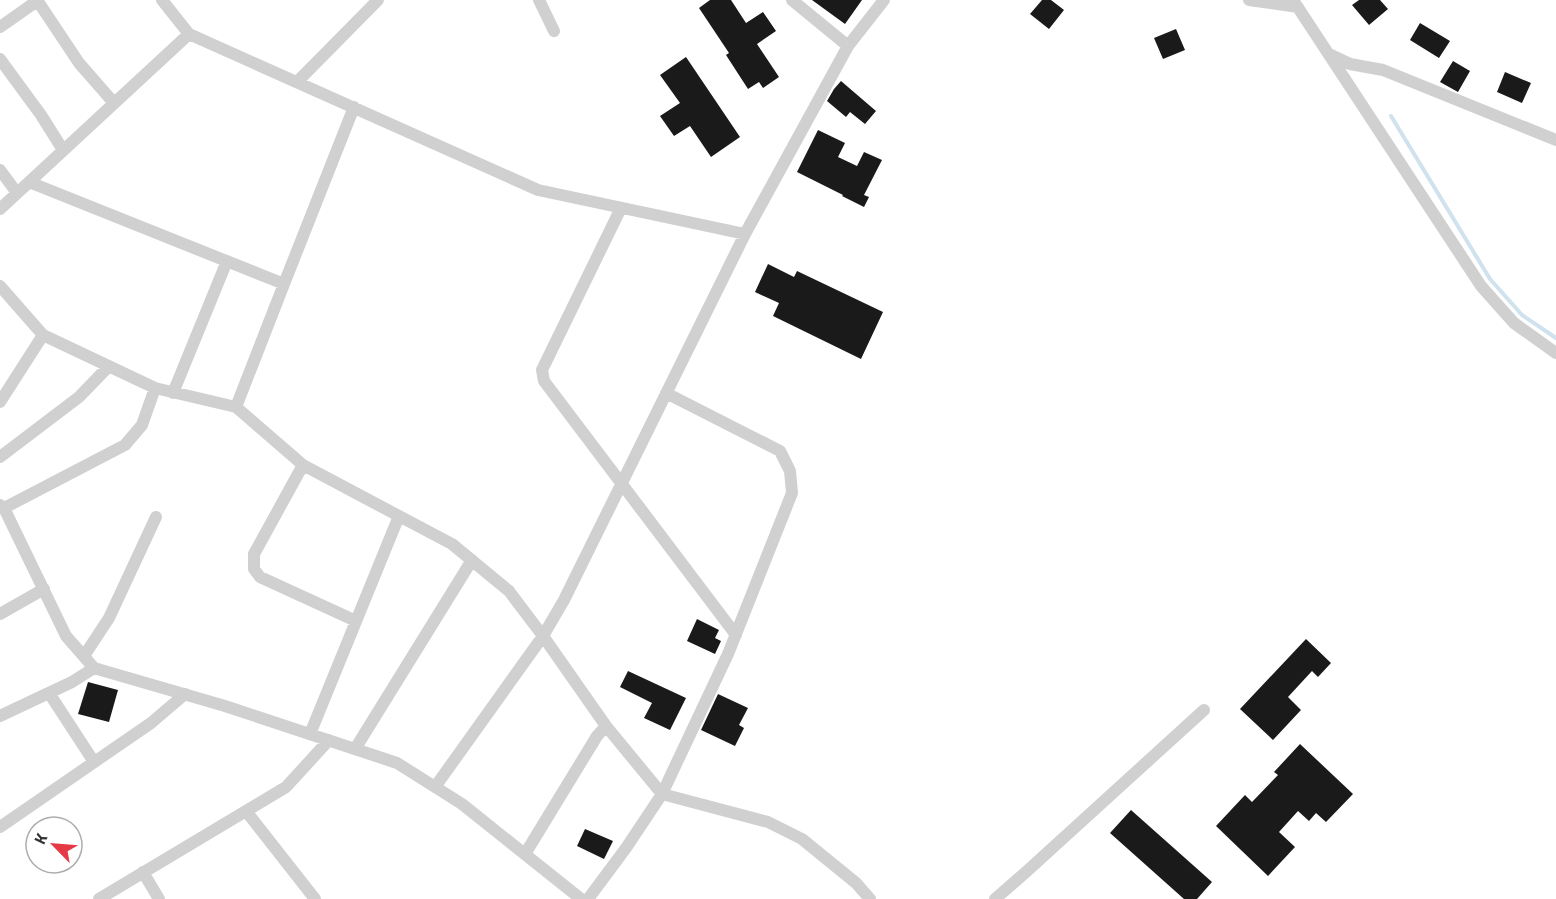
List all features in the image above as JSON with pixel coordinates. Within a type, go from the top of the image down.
[{"type":"street","points":[[0,27],[37,0],[79,63],[114,103]]},
{"type":"street","points":[[162,0],[189,34],[538,190],[745,234]]},
{"type":"street","points":[[297,82],[378,0]]},
{"type":"street","points":[[539,0],[554,31]]},
{"type":"street","points":[[792,0],[848,46]]},
{"type":"street","points":[[435,787],[543,636],[564,600],[745,234],[848,46],[884,0]]},
{"type":"street","points":[[1249,0],[1295,3],[1481,286],[1514,323],[1556,353]]},
{"type":"street","points":[[0,209],[189,34]]},
{"type":"street","points":[[1329,54],[1350,64],[1383,70],[1556,140]]},
{"type":"street","points":[[0,59],[41,115],[63,150]]},
{"type":"street","points":[[236,407],[354,107]]},
{"type":"street","points":[[0,170],[17,193]]},
{"type":"street","points":[[28,182],[284,284]]},
{"type":"street","points":[[621,208],[542,370],[544,381],[736,635]]},
{"type":"street","points":[[173,393],[227,261]]},
{"type":"street","points":[[0,286],[44,335],[155,388],[236,407],[303,465],[452,544],[509,591],[606,726],[662,794],[768,822],[802,839],[856,883],[870,899]]},
{"type":"street","points":[[0,402],[44,335]]},
{"type":"street","points":[[0,457],[79,397],[109,366]]},
{"type":"street","points":[[155,388],[142,425],[125,445],[2,507],[66,636],[94,668],[225,705],[397,763],[462,804],[581,899]]},
{"type":"street","points":[[588,899],[662,794],[736,635],[792,493],[790,471],[780,451],[666,393]]},
{"type":"street","points":[[303,465],[254,554],[254,569],[260,577],[356,621]]},
{"type":"street","points":[[310,734],[399,516]]},
{"type":"street","points":[[84,656],[109,618],[156,517]]},
{"type":"street","points":[[354,749],[472,560]]},
{"type":"street","points":[[0,614],[44,589]]},
{"type":"street","points":[[0,716],[72,682],[94,668]]},
{"type":"street","points":[[49,693],[94,762]]},
{"type":"street","points":[[0,827],[151,723],[186,694]]},
{"type":"street","points":[[995,899],[1204,710]]},
{"type":"street","points":[[525,854],[597,736],[606,726]]},
{"type":"street","points":[[99,899],[286,787],[329,740]]},
{"type":"street","points":[[246,811],[315,899]]},
{"type":"street","points":[[143,872],[159,899]]},
{"type":"building","points":[[710,0],[731,0],[746,23],[763,12],[776,31],[757,44],[779,77],[763,88],[759,82],[748,89],[726,55],[729,53],[699,8]]},
{"type":"building","points":[[812,0],[862,0],[845,24]]},
{"type":"building","points":[[1042,0],[1051,0],[1064,10],[1049,29],[1030,14]]},
{"type":"building","points":[[1359,0],[1380,0],[1388,9],[1369,25],[1352,5]]},
{"type":"building","points":[[1420,23],[1450,41],[1439,58],[1410,40]]},
{"type":"building","points":[[1176,29],[1185,50],[1163,59],[1154,38]]},
{"type":"building","points":[[686,57],[740,137],[711,157],[690,126],[674,136],[660,116],[680,103],[660,75]]},
{"type":"building","points":[[1453,61],[1470,71],[1458,92],[1440,82]]},
{"type":"building","points":[[1505,72],[1531,83],[1522,103],[1497,92]]},
{"type":"building","points":[[841,81],[876,111],[865,124],[850,112],[846,117],[827,101]]},
{"type":"building","points":[[818,130],[845,143],[838,157],[857,166],[864,152],[882,160],[864,195],[869,197],[864,207],[797,172]]},
{"type":"building","points":[[768,264],[794,277],[797,271],[883,312],[861,359],[773,316],[779,303],[755,292]]},
{"type":"building","points":[[697,619],[719,630],[715,638],[721,641],[715,654],[687,641]]},
{"type":"building","points":[[1306,639],[1331,663],[1318,677],[1312,671],[1288,697],[1301,710],[1273,740],[1240,709]]},
{"type":"building","points":[[628,671],[686,698],[670,730],[644,718],[652,703],[620,687]]},
{"type":"building","points":[[88,682],[118,690],[109,722],[78,714]]},
{"type":"building","points":[[718,694],[748,708],[739,725],[744,728],[735,746],[701,730]]},
{"type":"building","points":[[1300,744],[1353,794],[1326,822],[1316,813],[1309,821],[1298,811],[1279,832],[1295,847],[1268,876],[1216,826],[1245,795],[1252,802],[1278,775],[1274,772]]},
{"type":"building","points":[[1131,810],[1212,882],[1197,899],[1184,899],[1110,833]]},
{"type":"building","points":[[585,829],[613,841],[604,859],[577,846]]},
{"type":"waterway","points":[[1391,116],[1490,279],[1522,315],[1556,338]]}]
